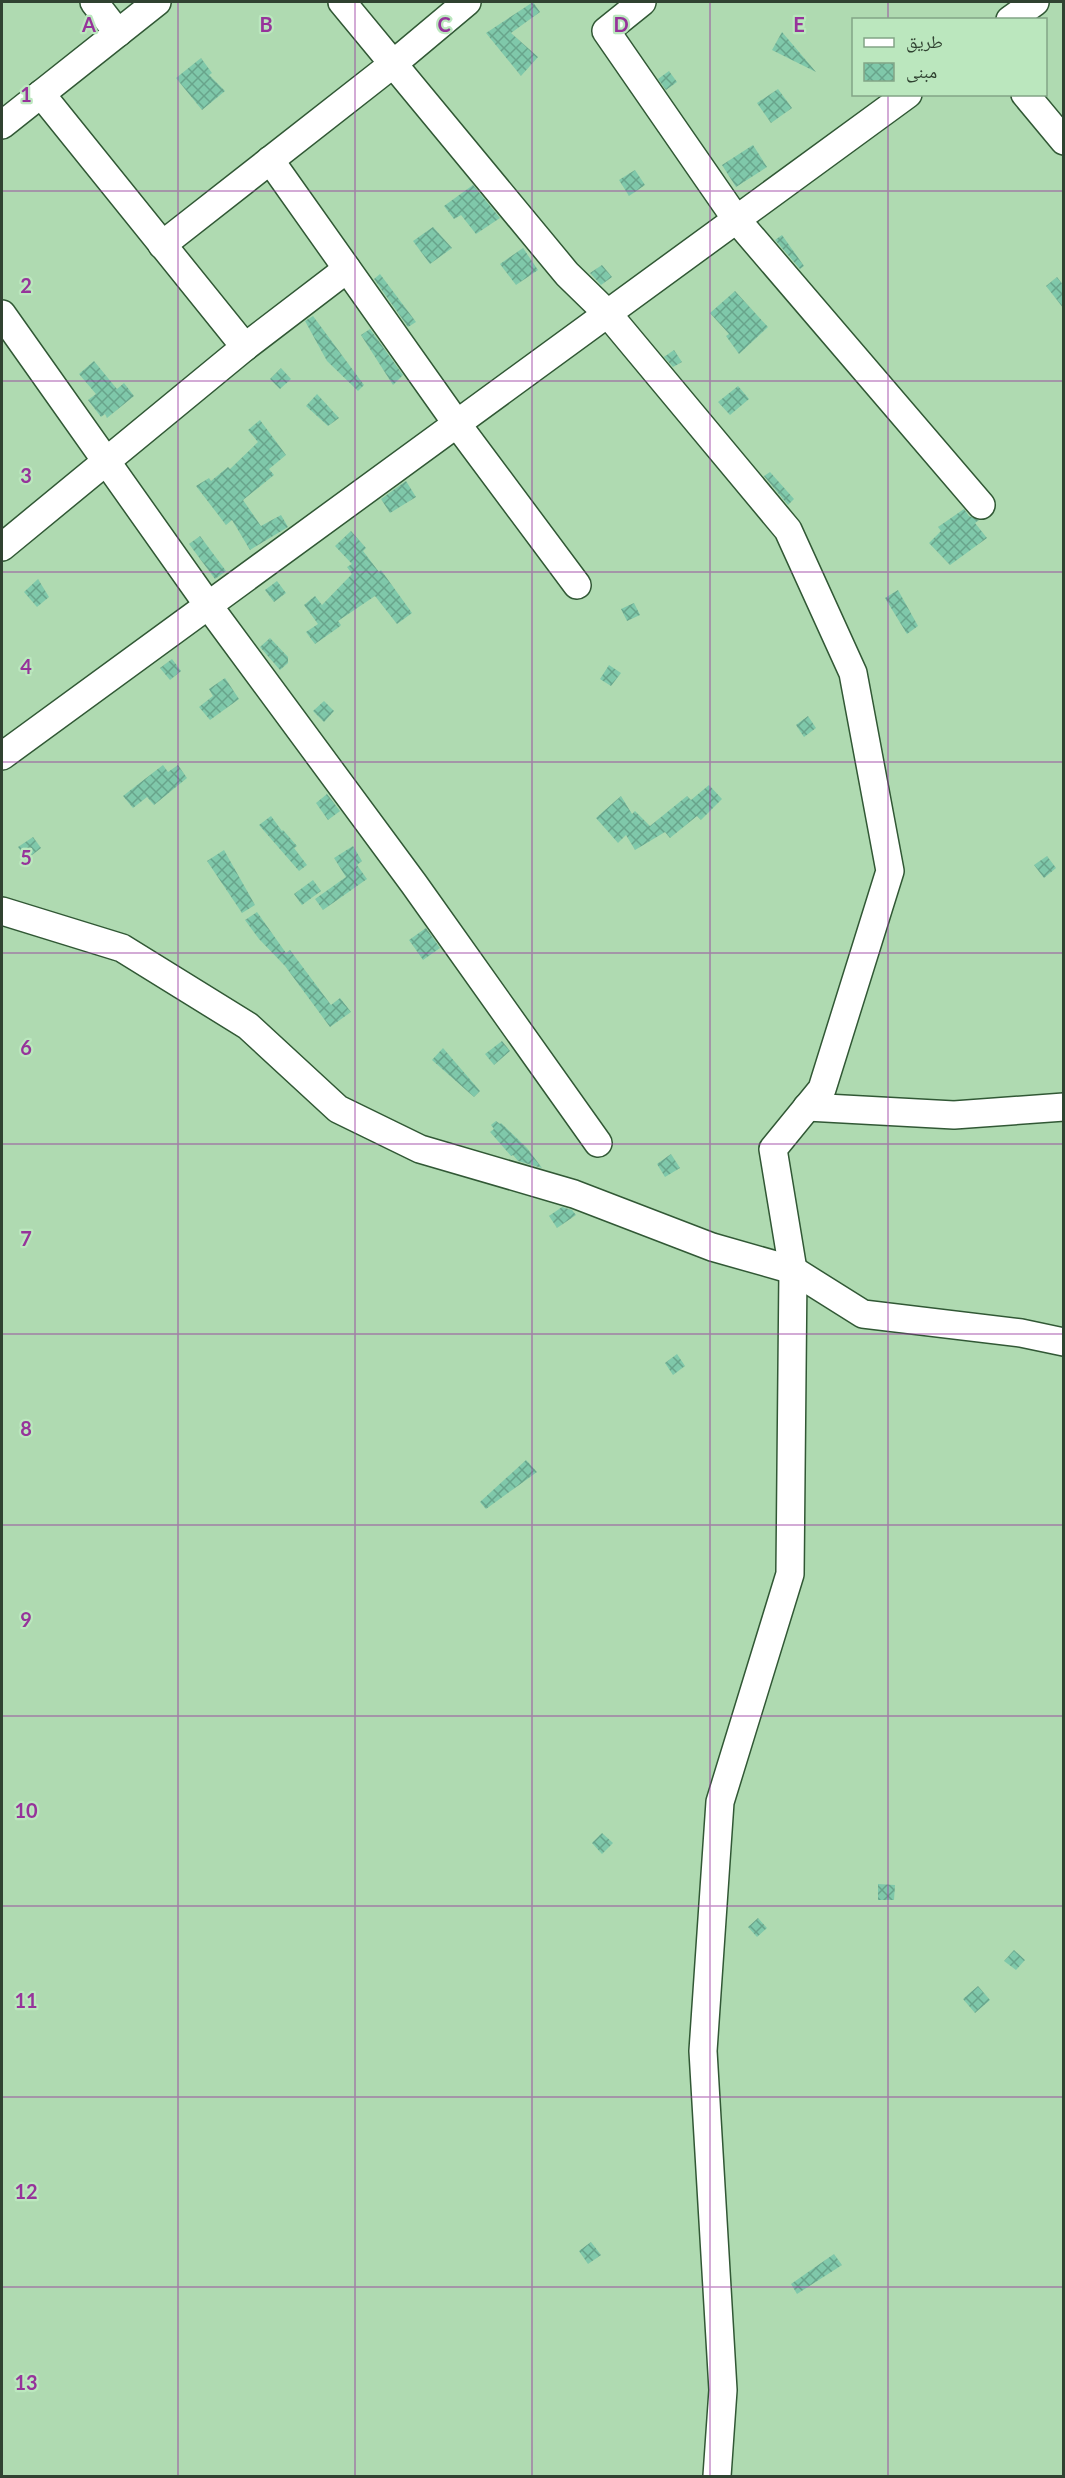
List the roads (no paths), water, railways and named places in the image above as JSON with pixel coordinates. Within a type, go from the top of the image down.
[{"type":"street","points":[[94,2],[118,33]]},
{"type":"street","points":[[2,125],[158,2]]},
{"type":"street","points":[[342,2],[567,274],[608,314],[788,530],[853,673],[890,871],[822,1089],[773,1149],[793,1270],[790,1575],[720,1802],[703,2051],[723,2390],[717,2476]]},
{"type":"street","points":[[162,244],[393,64],[467,2]]},
{"type":"street","points":[[642,2],[606,31],[736,219],[981,505]]},
{"type":"street","points":[[41,94],[245,347]]},
{"type":"street","points":[[2,756],[905,96]]},
{"type":"street","points":[[1027,96],[1064,141]]},
{"type":"street","points":[[270,160],[457,424],[577,585]]},
{"type":"street","points":[[2,547],[245,347],[347,269]]},
{"type":"street","points":[[2,314],[208,605],[414,884],[598,1143]]},
{"type":"street","points":[[2,911],[122,948],[248,1026],[338,1109],[420,1149],[574,1194],[712,1247],[793,1270],[863,1314],[1021,1333],[1064,1342]]},
{"type":"street","points":[[807,1107],[954,1115],[1064,1107]]}]
